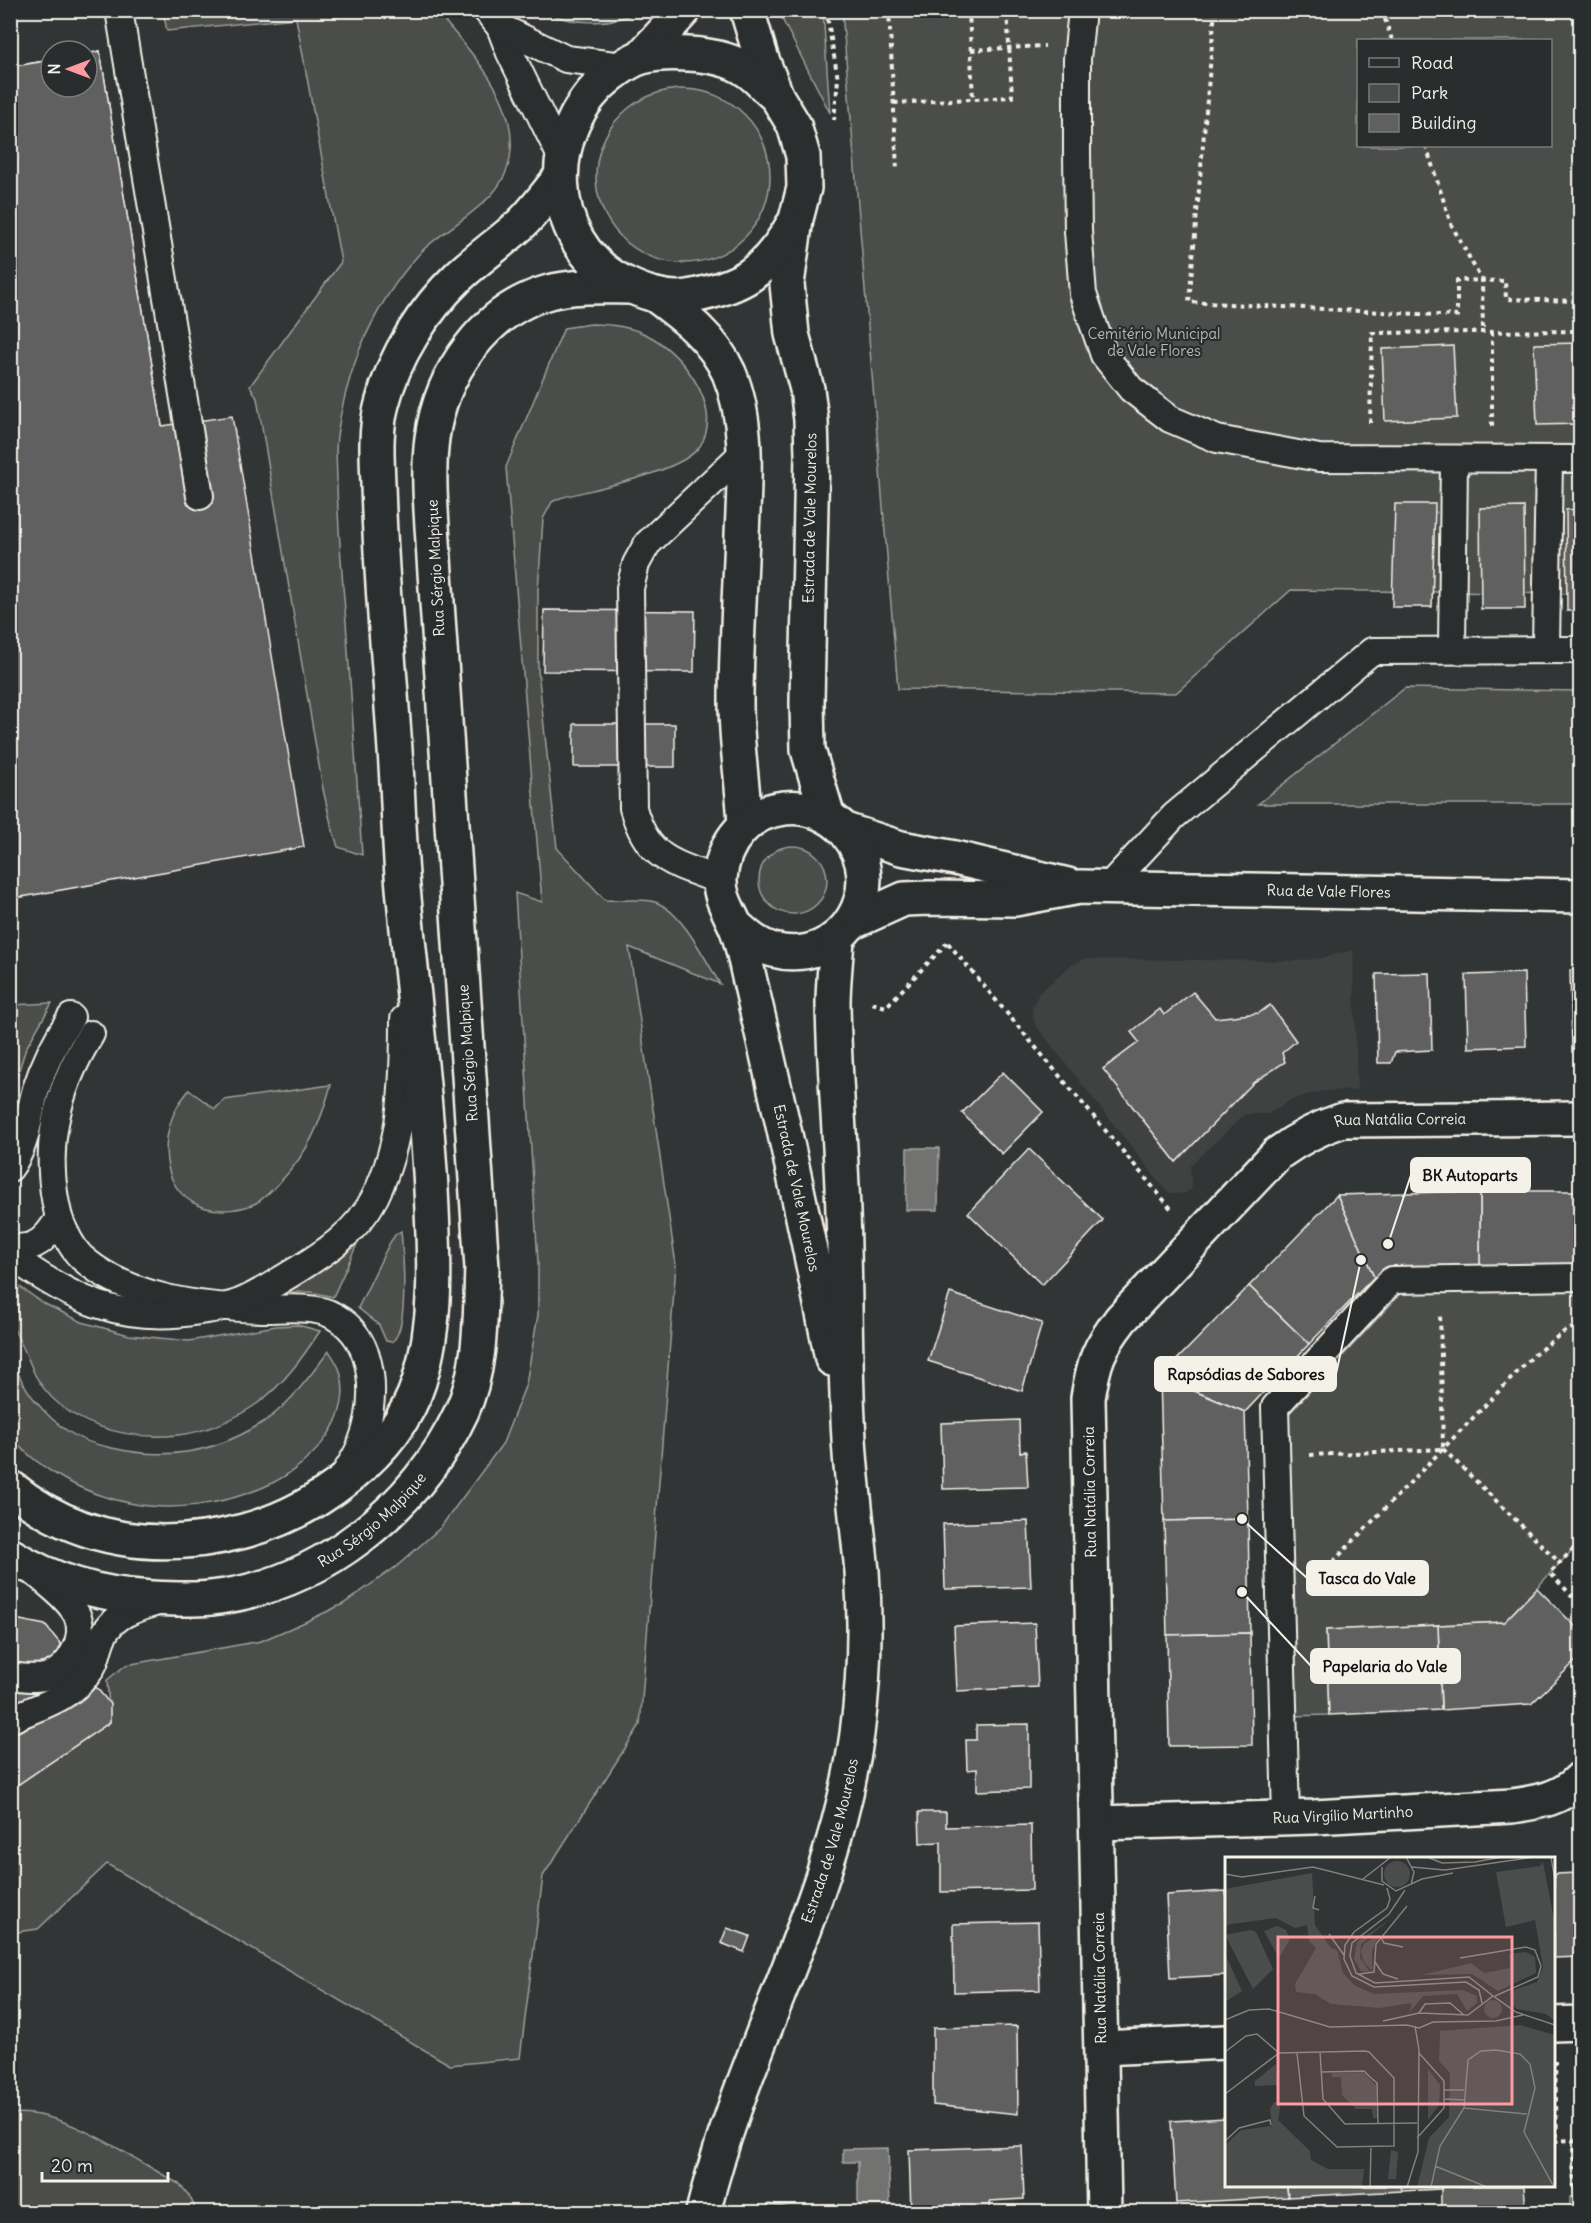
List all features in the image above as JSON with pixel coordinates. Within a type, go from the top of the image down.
[{"type":"street","points":[[10,1487],[57,1518],[98,1534],[140,1542],[181,1542],[220,1537],[266,1525],[301,1509],[338,1485],[377,1450],[404,1417],[418,1384],[429,1341],[434,1305],[434,1256],[430,1163],[403,891],[379,513],[377,437],[381,405],[403,352],[430,310],[456,279],[523,222],[561,168],[575,119],[596,87],[632,62],[684,10]]},
{"type":"street","name":"Estrada de Vale Mourelos","points":[[703,2212],[711,2179],[733,2115],[834,1840],[847,1788],[860,1703],[864,1628],[862,1574],[850,1452],[844,1240],[833,1002],[844,931],[860,905],[865,886],[863,866],[857,847],[837,824],[808,750],[812,432],[807,389],[789,317],[787,284],[796,219],[804,188],[803,156],[794,125],[777,97],[747,10]]},
{"type":"street","name":"Estrada de Vale Mourelos","points":[[632,62],[667,53],[708,55],[747,70],[777,97]]},
{"type":"street","name":"Estrada de Vale Mourelos","points":[[561,168],[567,216],[584,250],[607,274],[643,291],[685,316],[703,333],[719,354],[736,398],[741,416],[744,494],[736,702],[745,825]]},
{"type":"street","name":"Estrada de Vale Mourelos","points":[[643,291],[681,298],[718,291],[751,276],[778,250],[796,219]]},
{"type":"street","name":"Rua Sérgio Malpique","points":[[21,1562],[84,1587],[128,1596],[172,1599],[211,1598],[249,1590],[287,1578],[344,1550],[375,1526],[424,1474],[444,1445],[462,1410],[477,1355],[482,1268],[434,558],[432,439],[439,410],[462,358],[480,335],[503,314],[523,302],[549,292],[581,288],[643,291]]},
{"type":"street","name":"Estrada de Vale Mourelos","points":[[837,824],[807,809],[785,807],[764,813],[745,825],[731,841],[722,860],[720,881],[724,904],[736,926],[815,1273],[850,1452]]},
{"type":"street","name":"Rua de Vale Flores","points":[[837,824],[901,848],[1093,888]]},
{"type":"street","name":"Rua de Vale Flores","points":[[844,931],[904,899],[1015,899],[1093,888],[1581,896]]},
{"type":"street","name":"Estrada de Vale Mourelos","points":[[736,926],[752,941],[773,950],[795,953],[817,949],[844,931]]},
{"type":"street","name":"Rua Natália Correia","points":[[1104,2212],[1088,1398],[1093,1365],[1105,1340],[1121,1319],[1277,1154],[1318,1127],[1343,1120],[1581,1119]]},
{"type":"street","name":"Rua Virgílio Martinho","points":[[1097,1823],[1512,1806],[1543,1802],[1568,1792],[1581,1779]]},
{"type":"street","points":[[1555,2025],[1581,2023]]},
{"type":"street","points":[[1102,2048],[1225,2042]]},
{"type":"lane","points":[[119,10],[200,496]]},
{"type":"lane","points":[[1082,10],[1077,59],[1077,153],[1078,231],[1083,294],[1104,355],[1131,389],[1170,419],[1217,439],[1319,458],[1581,459]]},
{"type":"lane","points":[[493,19],[566,59],[632,62]]},
{"type":"lane","points":[[493,19],[561,168]]},
{"type":"lane","points":[[720,881],[668,860],[651,848],[639,828],[633,807],[630,588],[636,564],[647,544],[743,453]]},
{"type":"lane","points":[[1546,648],[1549,459]]},
{"type":"lane","points":[[1452,650],[1454,460]]},
{"type":"lane","points":[[1093,888],[1174,816],[1372,651],[1546,648],[1581,650]]},
{"type":"lane","points":[[10,1255],[52,1284],[96,1305],[142,1315],[166,1316],[220,1308],[241,1302],[330,1250],[356,1225],[374,1199],[388,1168],[400,1118],[403,1091],[403,891]]},
{"type":"lane","points":[[10,1168],[24,1143],[41,1074],[70,1017]]},
{"type":"lane","points":[[91,1034],[70,1072],[54,1126],[51,1156],[52,1189],[66,1237],[80,1256],[99,1270],[134,1288],[165,1298],[220,1308],[308,1309],[334,1315],[352,1332],[365,1350],[370,1374],[370,1408],[361,1444],[338,1485]]},
{"type":"lane","points":[[10,1248],[27,1248],[39,1244],[50,1234],[59,1218]]},
{"type":"lane","points":[[1286,1817],[1275,1407],[1392,1280],[1581,1277]]},
{"type":"lane","points":[[10,1676],[34,1678],[54,1674],[71,1657],[78,1638],[76,1614],[62,1597],[21,1562]]},
{"type":"lane","points":[[10,1720],[56,1701],[83,1680],[93,1666],[103,1635],[114,1619],[135,1609],[172,1599]]},
{"type":"path","points":[[826,10],[838,79],[833,130]]},
{"type":"path","points":[[889,10],[897,170]]},
{"type":"path","points":[[969,10],[973,100]]},
{"type":"path","points":[[894,103],[1012,97],[1007,10]]},
{"type":"path","points":[[1215,10],[1189,302],[1457,316],[1457,280],[1505,281],[1506,298],[1579,301],[1581,289]]},
{"type":"path","points":[[1382,10],[1392,39]]},
{"type":"path","points":[[971,50],[1079,45]]},
{"type":"path","points":[[1426,147],[1451,224],[1482,281],[1483,331]]},
{"type":"path","points":[[1491,459],[1492,331]]},
{"type":"path","points":[[1369,459],[1372,333],[1581,331]]},
{"type":"path","points":[[833,1002],[857,999],[886,1006],[948,943],[952,899]]},
{"type":"path","points":[[948,943],[1197,1239]]},
{"type":"path","points":[[1440,1279],[1443,1449],[1560,1563]]},
{"type":"path","points":[[1315,1596],[1327,1568],[1535,1354],[1565,1331],[1581,1325]]},
{"type":"path","points":[[1277,1457],[1443,1449]]},
{"type":"path","points":[[1581,1554],[1574,1548],[1550,1574],[1581,1604]]},
{"type":"path","points":[[1555,2141],[1573,2140],[1574,2191],[1581,2191]]},
{"type":"shaded area","points":[[1353,950],[1357,1090],[1323,1091],[1291,1100],[1268,1114],[1245,1114],[1190,1166],[1192,1189],[1183,1194],[1169,1193],[1164,1188],[1036,1026],[1033,1017],[1032,1008],[1039,993],[1070,966],[1085,959],[1297,961],[1323,958]]},
{"type":"shaded area","points":[[907,1148],[939,1148],[938,1210],[906,1210]]},
{"type":"shaded area","points":[[888,2148],[890,2205],[858,2205],[858,2162],[843,2162],[843,2149]]},
{"type":"shaded area","points":[[769,2204],[799,2210],[799,2212],[767,2212]]},
{"type":"green space","points":[[163,11],[436,11],[487,74],[506,111],[511,150],[508,168],[500,184],[476,209],[421,252],[402,274],[371,324],[359,351],[341,414],[336,447],[338,518],[362,855],[338,847],[331,824],[323,789],[257,398],[250,386],[341,262],[296,18],[167,31]]},
{"type":"green space","points":[[542,11],[638,11],[615,20],[590,22],[565,19]]},
{"type":"green space","points":[[778,11],[823,11],[830,113]]},
{"type":"green space","name":"Cemitério Municipal de Vale Flores","points":[[842,11],[1580,11],[1580,594],[1291,590],[1176,693],[898,689]]},
{"type":"green space","points":[[683,89],[700,90],[716,95],[732,103],[745,114],[756,127],[764,143],[769,159],[769,193],[764,209],[756,225],[745,238],[732,249],[716,257],[700,262],[683,263],[666,262],[650,257],[634,249],[621,238],[610,225],[602,209],[597,193],[596,176],[597,159],[602,143],[610,127],[621,114],[634,103],[650,95],[666,90]]},
{"type":"green space","points":[[591,324],[619,326],[639,331],[672,352],[695,381],[703,397],[707,414],[706,431],[700,446],[690,456],[635,479],[560,498],[552,502],[543,519],[538,590],[538,670],[557,848],[605,900],[651,901],[672,912],[691,935],[720,984],[629,947],[676,1265],[640,1725],[543,1876],[520,2058],[450,2065],[107,1864],[38,1929],[11,1933],[10,1790],[110,1722],[107,1680],[126,1665],[261,1641],[343,1604],[397,1566],[440,1528],[503,1443],[526,1384],[538,1315],[538,1262],[515,893],[542,902],[506,467],[564,328]]},
{"type":"green space","points":[[1405,688],[1580,691],[1580,804],[1258,804]]},
{"type":"green space","points":[[793,846],[806,849],[817,856],[824,867],[827,880],[824,893],[817,904],[806,911],[793,914],[780,911],[769,904],[762,893],[759,880],[762,867],[769,856],[780,849]]},
{"type":"green space","points":[[52,1003],[26,1048],[11,1095],[11,1005]]},
{"type":"green space","points":[[331,1085],[318,1125],[299,1160],[266,1196],[256,1203],[231,1210],[206,1208],[192,1202],[181,1193],[173,1181],[168,1168],[167,1138],[176,1109],[189,1090],[215,1109],[224,1100]]},
{"type":"green space","points":[[401,1231],[404,1273],[403,1307],[398,1334],[392,1342],[386,1341],[379,1325],[358,1308],[389,1244]]},
{"type":"green space","points":[[358,1242],[333,1297],[311,1292],[288,1292]]},
{"type":"green space","points":[[10,1280],[43,1303],[82,1322],[129,1335],[189,1341],[276,1326],[298,1325],[320,1331],[300,1360],[276,1388],[258,1403],[220,1424],[178,1435],[137,1435],[117,1432],[97,1426],[61,1406],[35,1375],[10,1316]]},
{"type":"green space","points":[[1580,1286],[1580,1542],[1504,1622],[1326,1630],[1329,1715],[1291,1716],[1284,1419],[1404,1290]]},
{"type":"green space","points":[[329,1351],[339,1368],[343,1390],[334,1425],[310,1456],[296,1468],[264,1487],[231,1498],[180,1507],[146,1506],[112,1499],[64,1480],[36,1461],[11,1438],[11,1358],[34,1400],[59,1425],[74,1435],[90,1442],[131,1452],[168,1454],[222,1443],[268,1419],[305,1382]]},
{"type":"green space","points":[[11,2114],[31,2114],[53,2118],[97,2137],[179,2184],[190,2197],[196,2212],[11,2212]]},
{"type":"green space","points":[[1570,2197],[1580,2197],[1580,2212],[1570,2212]]},
{"type":"building","points":[[99,51],[162,426],[10,452],[10,67],[39,62],[39,99],[99,99]]},
{"type":"building","points":[[99,51],[162,426],[232,416],[304,847],[10,899],[10,67],[39,62],[39,99],[99,99]]},
{"type":"building","points":[[1580,343],[1580,424],[1537,425],[1534,344]]},
{"type":"building","points":[[1453,346],[1457,418],[1385,421],[1382,349]]},
{"type":"building","points":[[1395,504],[1435,504],[1432,607],[1392,607]]},
{"type":"building","points":[[1524,507],[1525,609],[1481,609],[1480,508]]},
{"type":"building","points":[[1580,509],[1580,611],[1567,611],[1566,510]]},
{"type":"building","points":[[544,610],[695,611],[694,672],[543,671]]},
{"type":"building","points":[[574,724],[675,724],[675,767],[574,767]]},
{"type":"building","points":[[1570,970],[1580,970],[1580,1052],[1572,1052]]},
{"type":"building","points":[[1430,973],[1432,1050],[1395,1052],[1391,1063],[1378,1063],[1376,974]]},
{"type":"building","points":[[1524,973],[1526,1046],[1468,1048],[1466,975]]},
{"type":"building","points":[[1193,992],[1215,1018],[1259,1013],[1270,1005],[1296,1041],[1282,1053],[1285,1062],[1254,1082],[1176,1162],[1103,1069],[1139,1042],[1131,1032],[1160,1009],[1164,1015]]},
{"type":"building","points":[[1003,1072],[1043,1112],[1002,1154],[962,1113]]},
{"type":"building","points":[[1029,1149],[1103,1220],[1042,1285],[968,1213]]},
{"type":"building","points":[[1480,1191],[1580,1191],[1580,1274],[1480,1274]]},
{"type":"building","points":[[1480,1191],[1480,1274],[1374,1277],[1337,1195]]},
{"type":"building","points":[[1337,1195],[1374,1277],[1309,1344],[1249,1286]]},
{"type":"building","points":[[1249,1286],[1309,1344],[1245,1412],[1160,1377]]},
{"type":"building","points":[[950,1293],[1042,1323],[1022,1391],[928,1361]]},
{"type":"building","points":[[1160,1377],[1245,1412],[1248,1519],[1164,1521]]},
{"type":"building","points":[[1019,1420],[1020,1452],[1026,1451],[1028,1487],[943,1489],[941,1423]]},
{"type":"building","points":[[1248,1519],[1250,1633],[1167,1635],[1164,1521]]},
{"type":"building","points":[[1028,1521],[1031,1587],[945,1589],[943,1524]]},
{"type":"building","points":[[1537,1588],[1580,1631],[1580,1657],[1531,1704],[1441,1710],[1438,1625],[1504,1622]]},
{"type":"building","points":[[10,1618],[45,1625],[110,1704],[110,1722],[10,1790]]},
{"type":"building","points":[[1035,1623],[1038,1687],[957,1691],[954,1626]]},
{"type":"building","points":[[1438,1625],[1441,1710],[1329,1715],[1326,1630]]},
{"type":"building","points":[[1250,1633],[1252,1745],[1169,1746],[1167,1635]]},
{"type":"building","points":[[1029,1724],[1029,1789],[977,1791],[977,1769],[967,1770],[966,1740],[976,1740],[976,1725]]},
{"type":"building","points":[[919,1812],[946,1812],[946,1827],[1031,1825],[1032,1890],[941,1892],[941,1842],[920,1843]]},
{"type":"building","points":[[1580,1873],[1580,1957],[1555,1958],[1555,1874]]},
{"type":"building","points":[[1225,1891],[1225,1975],[1170,1978],[1166,1895]]},
{"type":"building","points":[[1038,1922],[1040,1990],[954,1992],[953,1924]]},
{"type":"building","points":[[727,1928],[750,1936],[744,1952],[721,1943]]},
{"type":"building","points":[[1017,2026],[1018,2114],[933,2105],[933,2028]]},
{"type":"building","points":[[1225,2118],[1225,2187],[1287,2187],[1288,2197],[1176,2203],[1171,2121]]},
{"type":"building","points":[[1022,2146],[1024,2199],[990,2201],[991,2212],[911,2212],[909,2150]]},
{"type":"building","points":[[1287,2187],[1401,2187],[1402,2191],[1288,2197]]},
{"type":"building","points":[[1401,2187],[1443,2187],[1441,2189],[1402,2191]]},
{"type":"building","points":[[1443,2187],[1524,2187],[1526,2212],[1441,2212],[1441,2189]]},
{"type":"place","name":"BK Autoparts","points":[[1388,1244]]},
{"type":"place","name":"Rapsódias de Sabores","points":[[1361,1260]]},
{"type":"place","name":"Tasca do Vale","points":[[1242,1519]]},
{"type":"place","name":"Papelaria do Vale","points":[[1242,1592]]}]
